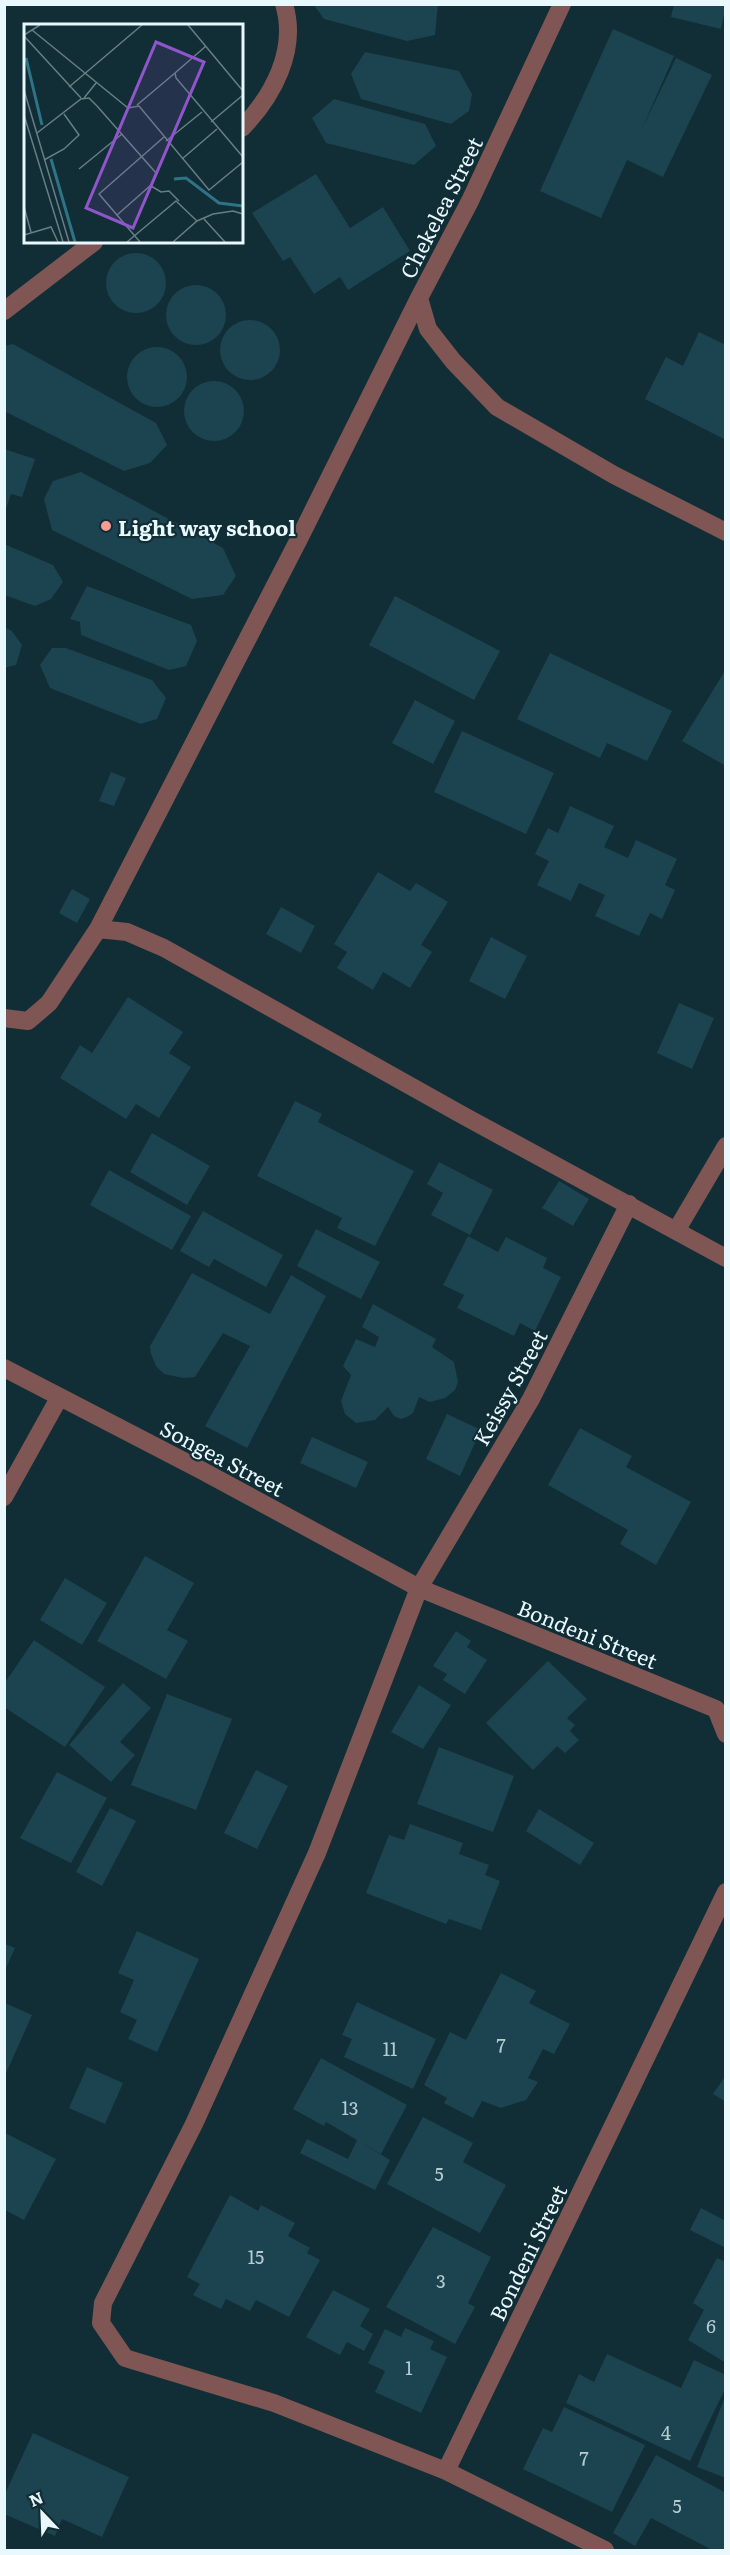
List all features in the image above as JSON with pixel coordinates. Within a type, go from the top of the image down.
[{"type":"street","points":[[243,127],[274,86],[286,56],[284,4]]},
{"type":"street","name":"Chekelea Street","points":[[562,4],[470,201],[419,298],[428,329],[453,361],[497,407],[614,475],[726,532]]},
{"type":"street","points":[[4,311],[93,243]]},
{"type":"street","points":[[4,1018],[28,1021],[49,1002],[98,929],[298,541],[419,298]]},
{"type":"street","points":[[98,929],[127,932],[164,948],[464,1116],[726,1258]]},
{"type":"street","points":[[676,1231],[726,1146]]},
{"type":"street","name":"Keissy Street","points":[[446,2471],[274,2403],[125,2358],[101,2323],[103,2304],[194,2124],[317,1853],[419,1588],[531,1399],[629,1204]]},
{"type":"street","name":"Songea Street","points":[[4,1368],[200,1469],[419,1588]]},
{"type":"street","points":[[4,1497],[59,1398]]},
{"type":"street","name":"Bondeni Street","points":[[419,1588],[716,1709],[726,1734]]},
{"type":"street","name":"Bondeni Street","points":[[446,2471],[725,1898]]},
{"type":"street","points":[[446,2471],[605,2550]]},
{"type":"building","points":[[313,4],[438,4],[435,35],[407,41],[324,19]]},
{"type":"building","points":[[674,4],[726,4],[721,29],[671,17]]},
{"type":"building","points":[[613,29],[674,56],[641,131],[676,58],[712,75],[663,177],[627,160],[601,218],[540,191]]},
{"type":"building","points":[[365,52],[459,71],[472,94],[469,111],[451,124],[361,99],[351,74]]},
{"type":"building","points":[[334,99],[425,124],[436,146],[414,165],[326,143],[312,118]]},
{"type":"building","points":[[316,174],[350,228],[383,207],[410,251],[348,290],[340,277],[314,294],[290,257],[283,261],[252,213]]},
{"type":"building","points":[[136,253],[153,258],[161,266],[166,283],[161,300],[153,308],[136,313],[119,308],[111,300],[106,283],[111,266],[119,258]]},
{"type":"building","points":[[196,285],[213,290],[221,298],[226,315],[221,332],[213,340],[196,345],[179,340],[171,332],[166,315],[171,298],[179,290]]},
{"type":"building","points":[[250,320],[267,325],[275,333],[280,350],[275,367],[267,375],[250,380],[233,375],[225,367],[220,350],[225,333],[233,325]]},
{"type":"building","points":[[699,332],[726,345],[726,440],[645,399],[666,357],[683,366]]},
{"type":"building","points":[[13,344],[156,423],[167,445],[150,463],[124,471],[4,411],[4,346]]},
{"type":"building","points":[[157,347],[174,352],[182,360],[187,377],[182,394],[174,402],[157,407],[140,402],[132,394],[127,377],[132,360],[140,352]]},
{"type":"building","points":[[214,381],[231,386],[239,394],[244,411],[239,428],[231,436],[214,441],[197,436],[189,428],[184,411],[189,394],[197,386]]},
{"type":"building","points":[[4,449],[35,459],[22,497],[11,494],[5,512]]},
{"type":"building","points":[[81,472],[223,548],[236,576],[223,595],[192,599],[52,530],[44,499],[53,481]]},
{"type":"building","points":[[4,544],[53,565],[63,582],[51,599],[35,606],[4,595]]},
{"type":"building","points":[[87,586],[191,625],[197,641],[186,666],[169,670],[81,635],[80,622],[70,619]]},
{"type":"building","points":[[395,596],[500,651],[474,700],[369,645]]},
{"type":"building","points":[[4,627],[12,631],[22,645],[16,665],[4,668]]},
{"type":"building","points":[[52,648],[66,648],[152,680],[166,698],[157,719],[141,724],[50,688],[40,665]]},
{"type":"building","points":[[550,653],[672,711],[647,761],[607,743],[600,758],[517,719]]},
{"type":"building","points":[[726,669],[726,766],[682,741]]},
{"type":"building","points":[[415,700],[455,721],[433,764],[392,743]]},
{"type":"building","points":[[462,731],[554,773],[526,834],[434,792]]},
{"type":"building","points":[[111,772],[126,778],[114,806],[99,801]]},
{"type":"building","points":[[570,806],[614,826],[604,847],[628,858],[636,840],[677,859],[665,885],[675,890],[662,919],[650,913],[639,936],[595,916],[605,895],[579,883],[571,901],[537,885],[549,861],[535,854],[548,828],[558,833]]},
{"type":"building","points":[[378,872],[410,891],[416,883],[448,902],[421,945],[432,952],[410,988],[383,972],[373,990],[337,968],[347,952],[334,944]]},
{"type":"building","points":[[72,889],[90,899],[77,923],[59,913]]},
{"type":"building","points":[[281,907],[315,926],[301,953],[266,934]]},
{"type":"building","points":[[491,937],[527,956],[505,999],[469,981]]},
{"type":"building","points":[[128,997],[183,1032],[169,1053],[191,1067],[159,1118],[136,1104],[126,1119],[60,1078],[80,1045],[92,1053]]},
{"type":"building","points":[[679,1003],[714,1018],[692,1069],[657,1053]]},
{"type":"building","points":[[295,1101],[322,1114],[318,1122],[414,1171],[375,1246],[337,1228],[342,1218],[257,1176]]},
{"type":"building","points":[[152,1133],[210,1166],[187,1205],[130,1172]]},
{"type":"building","points":[[439,1162],[493,1190],[470,1235],[431,1215],[443,1193],[427,1184]]},
{"type":"building","points":[[109,1170],[191,1216],[172,1250],[90,1205]]},
{"type":"building","points":[[559,1181],[589,1199],[573,1226],[542,1208]]},
{"type":"building","points":[[203,1211],[283,1255],[266,1287],[214,1259],[209,1267],[180,1251]]},
{"type":"building","points":[[316,1229],[380,1262],[361,1299],[297,1266]]},
{"type":"building","points":[[468,1236],[498,1252],[506,1237],[547,1258],[543,1268],[561,1277],[535,1331],[520,1323],[514,1336],[457,1308],[464,1295],[443,1285]]},
{"type":"building","points":[[192,1273],[270,1314],[291,1275],[326,1296],[247,1448],[205,1426],[250,1346],[223,1333],[195,1377],[183,1378],[164,1374],[156,1366],[151,1354],[150,1346]]},
{"type":"building","points":[[373,1304],[436,1339],[432,1347],[454,1362],[458,1382],[455,1390],[445,1398],[430,1402],[419,1397],[413,1413],[407,1417],[401,1419],[394,1416],[388,1407],[375,1420],[356,1423],[345,1414],[341,1401],[351,1375],[343,1366],[356,1339],[375,1347],[379,1337],[362,1327]]},
{"type":"building","points":[[447,1414],[481,1430],[460,1476],[426,1459]]},
{"type":"building","points":[[580,1428],[632,1456],[626,1467],[691,1502],[656,1565],[620,1544],[628,1530],[548,1485]]},
{"type":"building","points":[[312,1437],[368,1462],[356,1488],[300,1463]]},
{"type":"building","points":[[145,1556],[194,1583],[167,1630],[188,1641],[166,1679],[97,1641]]},
{"type":"building","points":[[65,1578],[107,1603],[82,1645],[40,1620]]},
{"type":"building","points":[[456,1631],[471,1641],[467,1647],[487,1660],[465,1694],[443,1680],[447,1674],[433,1666]]},
{"type":"building","points":[[34,1640],[105,1687],[65,1747],[4,1707],[4,1684]]},
{"type":"building","points":[[548,1661],[587,1699],[567,1718],[575,1725],[570,1731],[579,1740],[565,1753],[557,1746],[533,1770],[486,1723]]},
{"type":"building","points":[[123,1683],[151,1708],[120,1742],[135,1755],[111,1782],[69,1745]]},
{"type":"building","points":[[419,1685],[451,1705],[423,1749],[391,1732]]},
{"type":"building","points":[[167,1694],[232,1719],[196,1810],[131,1785]]},
{"type":"building","points":[[439,1747],[514,1776],[493,1832],[417,1804]]},
{"type":"building","points":[[256,1770],[288,1786],[257,1849],[224,1833]]},
{"type":"building","points":[[57,1772],[107,1798],[71,1863],[20,1838]]},
{"type":"building","points":[[110,1808],[136,1821],[102,1886],[76,1872]]},
{"type":"building","points":[[539,1809],[594,1843],[580,1865],[526,1831]]},
{"type":"building","points":[[410,1824],[463,1843],[459,1854],[489,1865],[485,1875],[500,1881],[481,1930],[449,1919],[446,1924],[366,1893],[389,1835],[404,1840]]},
{"type":"building","points":[[137,1931],[199,1959],[157,2052],[128,2039],[137,2020],[120,2012],[134,1980],[118,1973]]},
{"type":"building","points":[[5,1944],[15,1948],[5,1970]]},
{"type":"building","points":[[501,1973],[536,1991],[529,2003],[570,2024],[554,2054],[543,2049],[528,2078],[538,2082],[526,2100],[501,2108],[482,2101],[473,2118],[444,2103],[447,2098],[424,2085],[450,2032],[466,2040]]},
{"type":"building","points":[[357,2002],[436,2039],[413,2089],[344,2057],[352,2039],[342,2035]]},
{"type":"building","points":[[5,2003],[32,2015],[4,2078],[4,2005]]},
{"type":"building","points":[[321,2058],[407,2105],[381,2154],[326,2122],[324,2126],[293,2109]]},
{"type":"building","points":[[87,2067],[123,2083],[105,2124],[69,2108]]},
{"type":"building","points":[[726,2075],[726,2102],[713,2094]]},
{"type":"building","points":[[423,2117],[473,2143],[463,2162],[506,2185],[480,2233],[387,2184]]},
{"type":"building","points":[[5,2133],[56,2159],[24,2220],[5,2210]]},
{"type":"building","points":[[307,2139],[348,2159],[357,2140],[390,2160],[375,2190],[300,2153]]},
{"type":"building","points":[[230,2195],[258,2211],[261,2205],[295,2223],[288,2236],[310,2248],[307,2253],[320,2260],[289,2317],[256,2300],[250,2311],[226,2299],[221,2309],[193,2295],[200,2284],[187,2277]]},
{"type":"building","points":[[701,2208],[726,2221],[726,2248],[690,2230]]},
{"type":"building","points":[[433,2227],[491,2257],[468,2303],[475,2307],[455,2344],[386,2307]]},
{"type":"building","points":[[717,2258],[726,2262],[726,2363],[688,2340],[704,2310],[693,2303]]},
{"type":"building","points":[[333,2290],[370,2309],[360,2326],[373,2334],[364,2351],[347,2342],[340,2355],[306,2337]]},
{"type":"building","points":[[405,2328],[434,2341],[430,2349],[447,2357],[421,2413],[375,2392],[385,2371],[368,2363],[385,2329],[401,2337]]},
{"type":"building","points":[[607,2354],[681,2388],[694,2360],[726,2375],[726,2387],[690,2461],[566,2403],[579,2374],[594,2382]]},
{"type":"building","points":[[726,2397],[726,2478],[697,2467]]},
{"type":"building","points":[[564,2407],[645,2445],[612,2512],[523,2469],[543,2428],[552,2432]]},
{"type":"building","points":[[33,2433],[129,2477],[102,2537],[62,2519],[55,2536],[4,2514],[4,2496]]},
{"type":"building","points":[[656,2455],[726,2493],[726,2550],[712,2550],[651,2518],[635,2546],[613,2533]]},
{"type":"place","name":"Light way school","points":[[106,526]]}]
